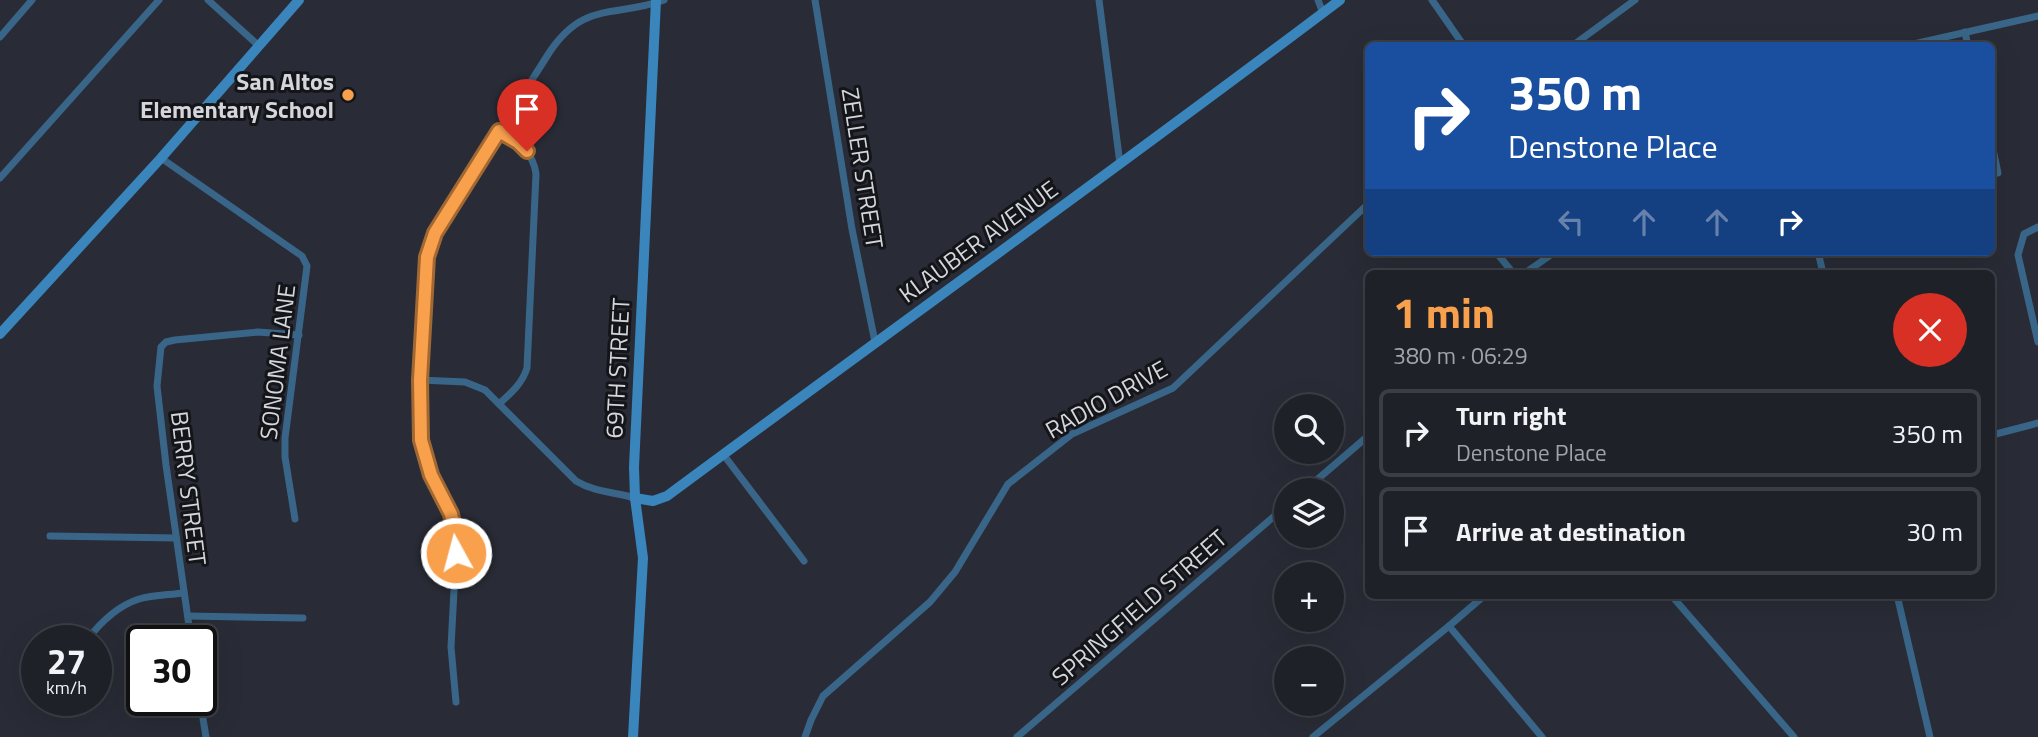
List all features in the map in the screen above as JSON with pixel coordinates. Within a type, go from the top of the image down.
[{"type":"street","points":[[0,37],[32,0]]},
{"type":"street","points":[[0,178],[159,0]]},
{"type":"street","points":[[208,0],[259,46]]},
{"type":"street","points":[[0,334],[161,158],[299,0]]},
{"type":"street","name":"ZELLER STREET","points":[[815,0],[852,229],[875,342]]},
{"type":"street","points":[[1099,0],[1120,164]]},
{"type":"street","points":[[1318,0],[1323,13]]},
{"type":"street","name":"KLAUBER AVENUE","points":[[635,498],[653,501],[667,496],[1340,0]]},
{"type":"street","points":[[1432,0],[1461,42]]},
{"type":"street","points":[[1577,42],[1635,0]]},
{"type":"street","points":[[456,702],[451,648],[455,534],[447,505],[423,453],[419,428],[429,248],[435,233],[555,44],[586,18],[604,12],[639,8],[658,1]]},
{"type":"street","name":"69TH STREET","points":[[633,737],[643,558],[634,467],[658,1]]},
{"type":"street","points":[[1922,42],[2038,16]]},
{"type":"street","points":[[1965,32],[1967,42]]},
{"type":"street","points":[[499,131],[527,151],[534,162],[536,174],[527,368],[518,386],[499,404]]},
{"type":"street","name":"SONOMA LANE","points":[[161,158],[302,256],[307,267],[285,438],[285,457],[295,519]]},
{"type":"street","points":[[1995,159],[1998,173]]},
{"type":"street","name":"RADIO DRIVE","points":[[805,737],[823,696],[930,602],[955,572],[1008,484],[1072,434],[1173,387],[1365,207]]},
{"type":"street","points":[[2038,227],[2024,233],[2018,255],[2038,342]]},
{"type":"street","points":[[1499,256],[1511,270]]},
{"type":"street","points":[[1529,270],[1549,256]]},
{"type":"street","name":"BERRY STREET","points":[[189,625],[157,386],[161,347],[166,342],[258,332],[299,335]]},
{"type":"street","points":[[420,380],[472,384],[491,394],[576,481],[590,488],[635,498]]},
{"type":"street","points":[[1995,434],[2038,423]]},
{"type":"street","points":[[1319,478],[1365,439]]},
{"type":"street","points":[[723,454],[804,561]]},
{"type":"street","name":"SPRINGFIELD STREET","points":[[1017,737],[1274,516]]},
{"type":"street","points":[[50,536],[176,538]]},
{"type":"street","points":[[99,625],[108,616],[138,599],[183,593]]},
{"type":"street","points":[[1313,737],[1480,599]]},
{"type":"street","points":[[1674,599],[1794,737]]},
{"type":"street","points":[[1898,599],[1930,737]]},
{"type":"street","points":[[188,616],[303,618]]},
{"type":"street","points":[[1449,626],[1542,737]]},
{"type":"street","points":[[203,716],[206,737]]},
{"type":"place","name":"San Altos Elementary School","points":[[348,95]]},
{"type":"route","points":[[456,553],[451,514],[431,475],[421,440],[420,380],[427,257],[435,233],[499,131],[527,151]]}]
